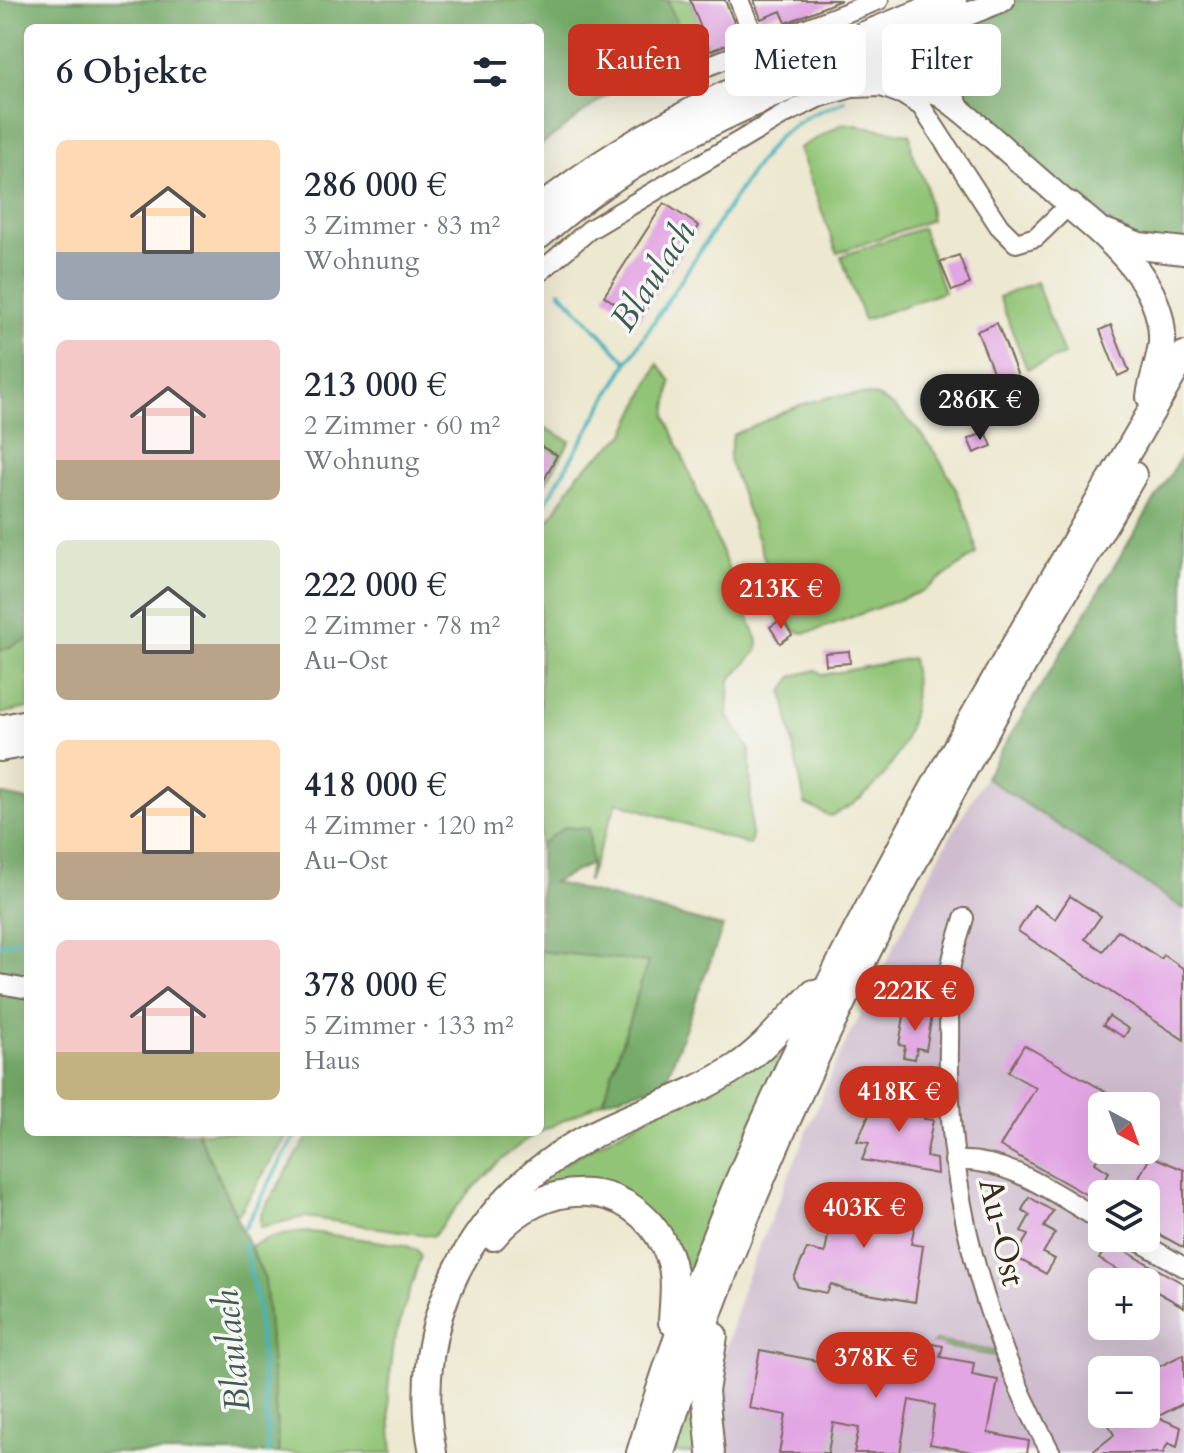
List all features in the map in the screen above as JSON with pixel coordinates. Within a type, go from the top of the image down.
[{"type":"highway","points":[[544,206],[617,153],[701,106],[954,10]]},
{"type":"highway","points":[[544,232],[588,196],[654,153],[770,96]]},
{"type":"highway","points":[[1069,205],[1098,229],[1139,274],[1158,310],[1162,340],[1148,417]]},
{"type":"highway","points":[[1098,229],[1139,246],[1184,251]]},
{"type":"highway","points":[[640,1453],[672,1352],[741,1172],[831,976],[978,704],[1184,355]]},
{"type":"highway","points":[[662,1453],[713,1300],[804,1082],[914,862],[1184,389]]},
{"type":"highway","points":[[0,729],[24,724]]},
{"type":"highway","points":[[0,748],[24,744]]},
{"type":"highway","points":[[433,1453],[427,1384],[436,1322],[461,1260],[496,1208],[528,1176],[565,1151],[734,1068],[773,1038],[831,976]]},
{"type":"highway","points":[[448,1453],[443,1416],[443,1370],[456,1308],[473,1270],[495,1235],[531,1203],[561,1193],[590,1193],[623,1204],[652,1227],[666,1248],[673,1271],[672,1352]]},
{"type":"highway","points":[[711,1453],[705,1414],[707,1369],[714,1331],[713,1300]]},
{"type":"main road","points":[[866,52],[954,10],[967,0]]},
{"type":"main road","points":[[954,10],[1003,0]]},
{"type":"main road","points":[[954,10],[941,66],[956,104]]},
{"type":"main road","points":[[866,69],[896,72],[956,104],[1069,205]]},
{"type":"street","points":[[739,0],[749,24]]},
{"type":"street","points":[[820,24],[879,0]]},
{"type":"street","points":[[544,269],[589,230],[785,114],[818,98],[852,88],[892,90],[921,106],[999,226],[1016,243],[1036,237],[1069,205]]},
{"type":"street","name":"Au-Ost","points":[[964,918],[951,966],[949,1065],[954,1161],[963,1222],[982,1296],[1016,1382],[1051,1453]]},
{"type":"street","points":[[0,984],[24,988]]},
{"type":"street","points":[[954,1161],[981,1161],[1007,1168],[1088,1213]]},
{"type":"street","points":[[1158,1252],[1184,1267]]},
{"type":"shaded area","points":[[985,777],[1184,909],[1184,1453],[729,1453],[720,1403],[719,1372],[745,1281],[833,1069],[939,856]]},
{"type":"green space","points":[[0,0],[667,0],[678,24],[568,24],[568,96],[606,96],[544,143],[544,24],[24,24],[24,641],[0,651]]},
{"type":"green space","points":[[667,0],[690,0],[700,24],[677,24]]},
{"type":"green space","points":[[1003,0],[1184,0],[1184,251],[1139,246],[952,98],[1001,96],[1001,24],[954,24],[954,19]]},
{"type":"green space","points":[[709,48],[716,65],[709,68]]},
{"type":"green space","points":[[844,123],[910,134],[912,152],[926,185],[931,220],[837,253],[799,148]]},
{"type":"green space","points":[[922,228],[944,292],[864,320],[841,256]]},
{"type":"green space","points":[[1036,282],[1064,355],[1027,369],[999,297]]},
{"type":"green space","points":[[658,364],[671,381],[666,416],[758,641],[757,651],[730,680],[728,716],[750,750],[751,840],[749,845],[617,802],[587,882],[591,864],[565,827],[544,842],[544,529],[579,473],[625,434]]},
{"type":"green space","points":[[861,394],[877,397],[911,422],[943,465],[956,489],[973,535],[976,554],[923,591],[803,633],[792,628],[786,620],[729,459],[733,435],[800,405],[834,396]]},
{"type":"green space","points":[[544,427],[570,441],[544,486]]},
{"type":"green space","points":[[1184,452],[1184,909],[985,777]]},
{"type":"green space","points":[[24,641],[24,709],[0,714],[0,651]]},
{"type":"green space","points":[[912,658],[915,682],[908,730],[886,772],[852,805],[830,816],[805,804],[783,692],[793,676],[816,670],[823,675]]},
{"type":"green space","points":[[0,794],[24,799],[24,969],[16,977],[16,987],[24,988],[24,1136],[199,1136],[265,1280],[279,1453],[0,1453]]},
{"type":"green space","points":[[565,827],[589,829],[591,864],[553,882],[723,927],[665,1083],[603,1101],[648,962],[544,951],[544,842]]},
{"type":"green space","points":[[544,951],[648,962],[603,1101],[544,1130]]},
{"type":"green space","points":[[786,1041],[684,1282],[654,1218],[534,1194],[542,1175]]},
{"type":"green space","points":[[199,1136],[287,1136],[237,1217]]},
{"type":"green space","points":[[309,1136],[534,1136],[495,1166],[433,1236],[305,1217],[260,1227],[260,1215]]},
{"type":"green space","points":[[303,1231],[404,1245],[417,1250],[421,1256],[395,1336],[388,1389],[393,1453],[279,1453],[265,1280],[250,1246],[272,1237]]},
{"type":"green space","points":[[935,1341],[992,1351],[995,1356],[932,1344]]},
{"type":"green space","points":[[698,1377],[704,1453],[675,1453]]},
{"type":"building","points":[[690,0],[725,0],[735,24],[725,24],[725,45],[710,51],[709,24],[699,24]]},
{"type":"building","points":[[754,0],[841,0],[786,23],[781,11],[761,19]]},
{"type":"building","points":[[664,203],[699,226],[639,319],[604,296]]},
{"type":"building","points":[[959,255],[970,284],[952,291],[940,262]]},
{"type":"building","points":[[997,323],[1033,414],[1013,422],[977,331]]},
{"type":"building","points":[[1111,325],[1129,371],[1118,376],[1100,330]]},
{"type":"building","points":[[986,432],[992,446],[974,453],[968,439]]},
{"type":"building","points":[[544,448],[557,455],[544,480]]},
{"type":"building","points":[[782,619],[792,635],[780,643],[770,627]]},
{"type":"building","points":[[849,651],[850,663],[826,665],[825,653]]},
{"type":"building","points":[[1070,896],[1101,916],[1085,939],[1103,951],[1118,930],[1161,959],[1164,955],[1184,969],[1184,1040],[1018,931],[1034,905],[1055,919]]},
{"type":"building","points":[[905,1010],[932,1015],[926,1050],[917,1048],[915,1059],[903,1057],[905,1046],[899,1045]]},
{"type":"building","points":[[1109,1016],[1129,1029],[1124,1037],[1103,1025]]},
{"type":"building","points":[[1024,1045],[1106,1092],[1088,1092],[1088,1164],[1097,1164],[1109,1172],[1105,1180],[1088,1180],[1088,1196],[1000,1146],[1036,1088],[1008,1072]]},
{"type":"building","points":[[884,1092],[928,1099],[924,1119],[933,1120],[926,1157],[936,1159],[937,1174],[862,1160],[869,1143],[857,1141],[872,1108],[882,1110]]},
{"type":"building","points":[[1160,1160],[1184,1170],[1184,1248],[1160,1235],[1160,1180],[1137,1180],[1146,1164],[1160,1164]]},
{"type":"building","points":[[838,1183],[884,1191],[880,1212],[916,1219],[911,1244],[923,1246],[915,1302],[845,1290],[831,1284],[827,1293],[798,1287],[794,1278],[807,1249],[825,1253],[831,1218],[829,1208],[834,1203]]},
{"type":"building","points":[[1029,1197],[1053,1211],[1044,1227],[1055,1233],[1043,1253],[1055,1259],[1046,1274],[1015,1257],[1028,1235],[1021,1231],[1030,1215],[1022,1210]]},
{"type":"building","points":[[1103,1252],[1127,1252],[1155,1268],[1115,1268],[1099,1259]]},
{"type":"building","points":[[1160,1271],[1184,1284],[1184,1307],[1160,1294]]},
{"type":"building","points":[[865,1336],[875,1339],[888,1351],[896,1376],[926,1381],[932,1344],[943,1346],[940,1357],[974,1363],[972,1375],[998,1380],[988,1433],[1029,1441],[1027,1453],[977,1453],[930,1444],[935,1405],[909,1400],[900,1453],[854,1453],[859,1428],[833,1423],[828,1453],[779,1453],[786,1415],[749,1408],[760,1350],[823,1362],[844,1339]]},
{"type":"building","points":[[1184,1354],[1184,1403],[1160,1415],[1160,1366]]},
{"type":"building","points":[[1160,1418],[1181,1427],[1177,1447],[1168,1443],[1163,1453],[1091,1453],[1114,1435],[1110,1428],[1160,1428]]},
{"type":"waterway","name":"Blaulach","points":[[544,505],[627,363],[752,171],[778,137],[808,116],[844,101]]},
{"type":"waterway","points":[[560,291],[627,362]]},
{"type":"waterway","points":[[0,945],[24,938]]},
{"type":"waterway","name":"Blaulach","points":[[245,1227],[295,1136]]},
{"type":"waterway","name":"Blaulach","points":[[244,1244],[257,1301],[269,1453]]}]
